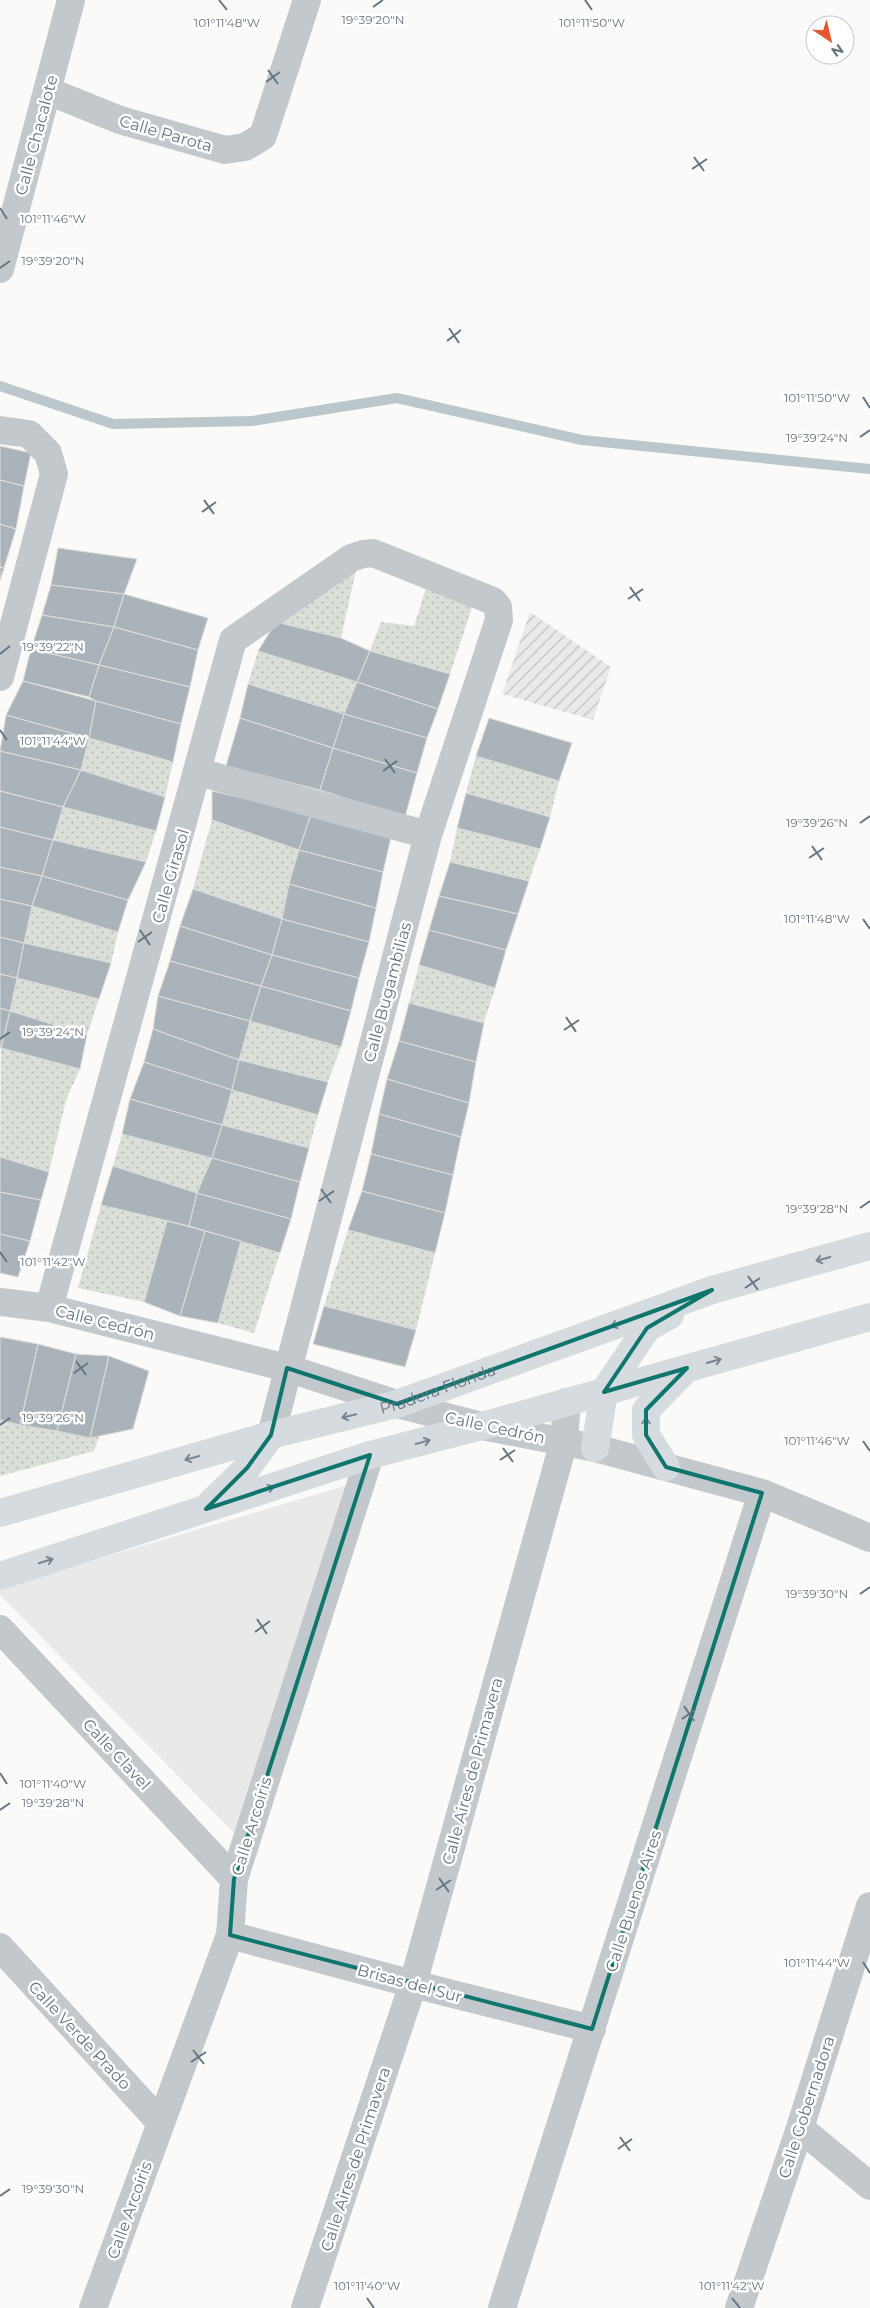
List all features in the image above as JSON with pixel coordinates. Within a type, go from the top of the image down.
[{"type":"main road","name":"Pradera Florida","points":[[0,1513],[271,1435],[397,1404],[712,1290],[870,1246]]},
{"type":"main road","points":[[595,1448],[604,1392],[647,1328],[712,1290]]},
{"type":"main road","points":[[0,1576],[370,1456],[870,1316]]},
{"type":"main road","points":[[666,1467],[646,1435],[646,1410],[687,1368]]},
{"type":"main road","points":[[206,1509],[247,1468],[271,1435]]},
{"type":"street","name":"Calle Chacalote","points":[[0,269],[71,0]]},
{"type":"street","name":"Calle Parota","points":[[48,91],[120,120],[225,150],[245,146],[263,136],[307,0]]},
{"type":"street","points":[[0,430],[29,434],[48,453],[54,474],[0,677]]},
{"type":"street","name":"Calle Bugambilias","points":[[271,1435],[428,835],[500,620],[498,607],[493,601],[373,553],[351,558]]},
{"type":"street","name":"Calle Girasol","points":[[49,1308],[199,772],[233,640],[351,558]]},
{"type":"street","points":[[199,772],[428,835]]},
{"type":"street","name":"Calle Cedrón","points":[[0,1302],[49,1308],[288,1368],[397,1404],[482,1426],[595,1448],[762,1493],[870,1538]]},
{"type":"street","name":"Calle Aires de Primavera","points":[[305,2308],[413,1984],[564,1441],[567,1402]]},
{"type":"street","name":"Calle Arcoíris","points":[[93,2308],[230,1935],[234,1878],[370,1456]]},
{"type":"street","name":"Calle Buenos Aires","points":[[502,2308],[762,1493]]},
{"type":"street","name":"Calle Clavel","points":[[0,1629],[234,1878]]},
{"type":"street","name":"Calle Gobernadora","points":[[739,2308],[800,2128],[870,1906]]},
{"type":"street","name":"Brisas del Sur","points":[[230,1935],[592,2029]]},
{"type":"street","name":"Calle Verde Prado","points":[[0,1947],[160,2122]]},
{"type":"street","points":[[800,2128],[870,2186]]},
{"type":"highlighted area","points":[[712,1290],[647,1328],[604,1392],[687,1368],[646,1410],[646,1435],[666,1467],[762,1493],[592,2029],[230,1935],[234,1879],[370,1455],[206,1509],[247,1468],[271,1435],[287,1368],[397,1404]]},
{"type":"shaded area","points":[[357,566],[341,638],[276,622]]},
{"type":"shaded area","points":[[428,582],[474,601],[450,674],[370,651],[381,622],[414,626]]},
{"type":"shaded area","points":[[530,612],[611,667],[593,720],[502,694]]},
{"type":"shaded area","points":[[258,651],[357,682],[344,714],[248,684]]},
{"type":"shaded area","points":[[89,738],[173,762],[165,797],[81,770]]},
{"type":"shaded area","points":[[476,756],[559,781],[550,817],[466,793]]},
{"type":"shaded area","points":[[63,807],[156,831],[146,862],[53,840]]},
{"type":"shaded area","points":[[212,820],[299,850],[282,919],[193,889]]},
{"type":"shaded area","points":[[457,828],[540,849],[529,881],[450,862]]},
{"type":"shaded area","points":[[32,906],[118,932],[111,963],[24,943]]},
{"type":"shaded area","points":[[419,965],[495,988],[484,1023],[409,1003]]},
{"type":"shaded area","points":[[17,978],[99,999],[87,1035],[10,1011]]},
{"type":"shaded area","points":[[250,1021],[341,1047],[328,1082],[239,1060]]},
{"type":"shaded area","points":[[1,1048],[80,1069],[66,1100],[49,1172],[0,1157]]},
{"type":"shaded area","points":[[232,1090],[318,1115],[309,1148],[222,1125]]},
{"type":"shaded area","points":[[122,1134],[212,1158],[197,1193],[113,1166]]},
{"type":"shaded area","points":[[101,1205],[167,1221],[144,1302],[78,1288]]},
{"type":"shaded area","points":[[348,1230],[435,1253],[416,1330],[324,1306]]},
{"type":"shaded area","points":[[241,1241],[280,1253],[254,1333],[218,1323]]},
{"type":"shaded area","points":[[0,1419],[99,1436],[94,1451],[0,1476]]},
{"type":"shaded area","points":[[358,1482],[238,1837],[0,1595],[0,1588]]},
{"type":"building","points":[[0,446],[31,453],[24,486],[0,480]]},
{"type":"building","points":[[0,480],[24,486],[16,529],[0,524]]},
{"type":"building","points":[[0,524],[16,529],[4,568],[0,567]]},
{"type":"building","points":[[58,548],[137,559],[124,594],[51,585]]},
{"type":"building","points":[[0,567],[4,568],[0,581]]},
{"type":"building","points":[[51,585],[124,594],[114,627],[42,615]]},
{"type":"building","points":[[124,594],[208,618],[198,650],[114,627]]},
{"type":"building","points":[[42,615],[114,627],[99,665],[31,649]]},
{"type":"building","points":[[276,622],[341,638],[370,651],[357,682],[258,651]]},
{"type":"building","points":[[114,627],[198,650],[190,687],[99,665]]},
{"type":"building","points":[[31,649],[99,665],[89,697],[23,681]]},
{"type":"building","points":[[370,651],[450,674],[438,709],[357,682]]},
{"type":"building","points":[[99,665],[190,687],[181,724],[96,701],[89,697]]},
{"type":"building","points":[[23,681],[96,701],[89,738],[6,715]]},
{"type":"building","points":[[357,682],[438,709],[427,738],[344,714]]},
{"type":"building","points":[[248,684],[344,714],[333,748],[240,718]]},
{"type":"building","points":[[96,701],[181,724],[173,762],[89,738]]},
{"type":"building","points":[[344,714],[427,738],[417,773],[333,748]]},
{"type":"building","points":[[6,715],[89,738],[81,770],[0,751]]},
{"type":"building","points":[[240,718],[333,748],[320,790],[226,766]]},
{"type":"building","points":[[489,718],[572,743],[559,781],[476,756]]},
{"type":"building","points":[[333,748],[417,773],[405,817],[320,790]]},
{"type":"building","points":[[0,751],[81,770],[63,807],[0,791]]},
{"type":"building","points":[[81,770],[165,797],[156,831],[63,807]]},
{"type":"building","points":[[0,791],[63,807],[53,840],[0,827]]},
{"type":"building","points":[[212,791],[311,814],[299,850],[212,820]]},
{"type":"building","points":[[466,793],[550,817],[540,849],[457,828]]},
{"type":"building","points":[[311,814],[391,837],[383,872],[299,850]]},
{"type":"building","points":[[0,827],[53,840],[42,876],[0,867]]},
{"type":"building","points":[[53,840],[146,862],[128,900],[42,876]]},
{"type":"building","points":[[299,850],[383,872],[376,908],[289,884]]},
{"type":"building","points":[[450,862],[529,881],[518,914],[439,896]]},
{"type":"building","points":[[0,867],[42,876],[32,906],[0,899]]},
{"type":"building","points":[[42,876],[128,900],[118,932],[32,906]]},
{"type":"building","points":[[289,884],[376,908],[369,942],[282,919]]},
{"type":"building","points":[[193,889],[282,919],[272,955],[180,926]]},
{"type":"building","points":[[439,896],[518,914],[506,950],[429,930]]},
{"type":"building","points":[[0,899],[32,906],[24,943],[0,937]]},
{"type":"building","points":[[282,919],[369,942],[359,978],[272,955]]},
{"type":"building","points":[[180,926],[272,955],[261,986],[170,961]]},
{"type":"building","points":[[429,930],[506,950],[495,988],[419,965]]},
{"type":"building","points":[[0,937],[24,943],[17,978],[0,974]]},
{"type":"building","points":[[24,943],[111,963],[99,999],[17,978]]},
{"type":"building","points":[[272,955],[359,978],[351,1011],[261,986]]},
{"type":"building","points":[[170,961],[261,986],[250,1021],[158,996]]},
{"type":"building","points":[[0,974],[17,978],[10,1011],[0,1008]]},
{"type":"building","points":[[261,986],[351,1011],[341,1047],[250,1021]]},
{"type":"building","points":[[158,996],[250,1021],[239,1060],[153,1029]]},
{"type":"building","points":[[409,1003],[484,1023],[476,1062],[399,1041]]},
{"type":"building","points":[[0,1008],[10,1011],[1,1048],[0,1048]]},
{"type":"building","points":[[10,1011],[87,1035],[80,1069],[1,1048]]},
{"type":"building","points":[[153,1029],[239,1060],[232,1090],[144,1062]]},
{"type":"building","points":[[399,1041],[476,1062],[469,1103],[387,1079]]},
{"type":"building","points":[[239,1060],[328,1082],[318,1115],[232,1090]]},
{"type":"building","points":[[144,1062],[232,1090],[222,1125],[130,1099]]},
{"type":"building","points":[[387,1079],[469,1103],[461,1137],[379,1114]]},
{"type":"building","points":[[130,1099],[222,1125],[212,1158],[122,1134]]},
{"type":"building","points":[[379,1114],[461,1137],[453,1175],[371,1154]]},
{"type":"building","points":[[222,1125],[309,1148],[300,1182],[212,1158]]},
{"type":"building","points":[[371,1154],[453,1175],[445,1213],[362,1191]]},
{"type":"building","points":[[0,1157],[49,1172],[41,1200],[0,1192]]},
{"type":"building","points":[[212,1158],[300,1182],[291,1219],[197,1193]]},
{"type":"building","points":[[113,1166],[197,1193],[189,1226],[101,1205]]},
{"type":"building","points":[[362,1191],[445,1213],[435,1253],[348,1230]]},
{"type":"building","points":[[0,1192],[41,1200],[30,1241],[0,1234]]},
{"type":"building","points":[[197,1193],[291,1219],[280,1253],[189,1226]]},
{"type":"building","points":[[167,1221],[205,1231],[180,1316],[144,1302]]},
{"type":"building","points":[[205,1231],[241,1241],[218,1323],[180,1316]]},
{"type":"building","points":[[0,1234],[30,1241],[18,1277],[0,1273]]},
{"type":"building","points":[[324,1306],[416,1330],[405,1367],[313,1344]]},
{"type":"building","points":[[0,1337],[38,1344],[20,1425],[0,1420]]},
{"type":"building","points":[[38,1344],[76,1354],[57,1431],[20,1425]]},
{"type":"building","points":[[76,1354],[109,1356],[90,1438],[57,1431]]},
{"type":"building","points":[[109,1356],[149,1371],[133,1429],[90,1438]]},
{"type":"waterway","points":[[0,386],[113,424],[252,421],[397,398],[582,440],[870,469]]}]
